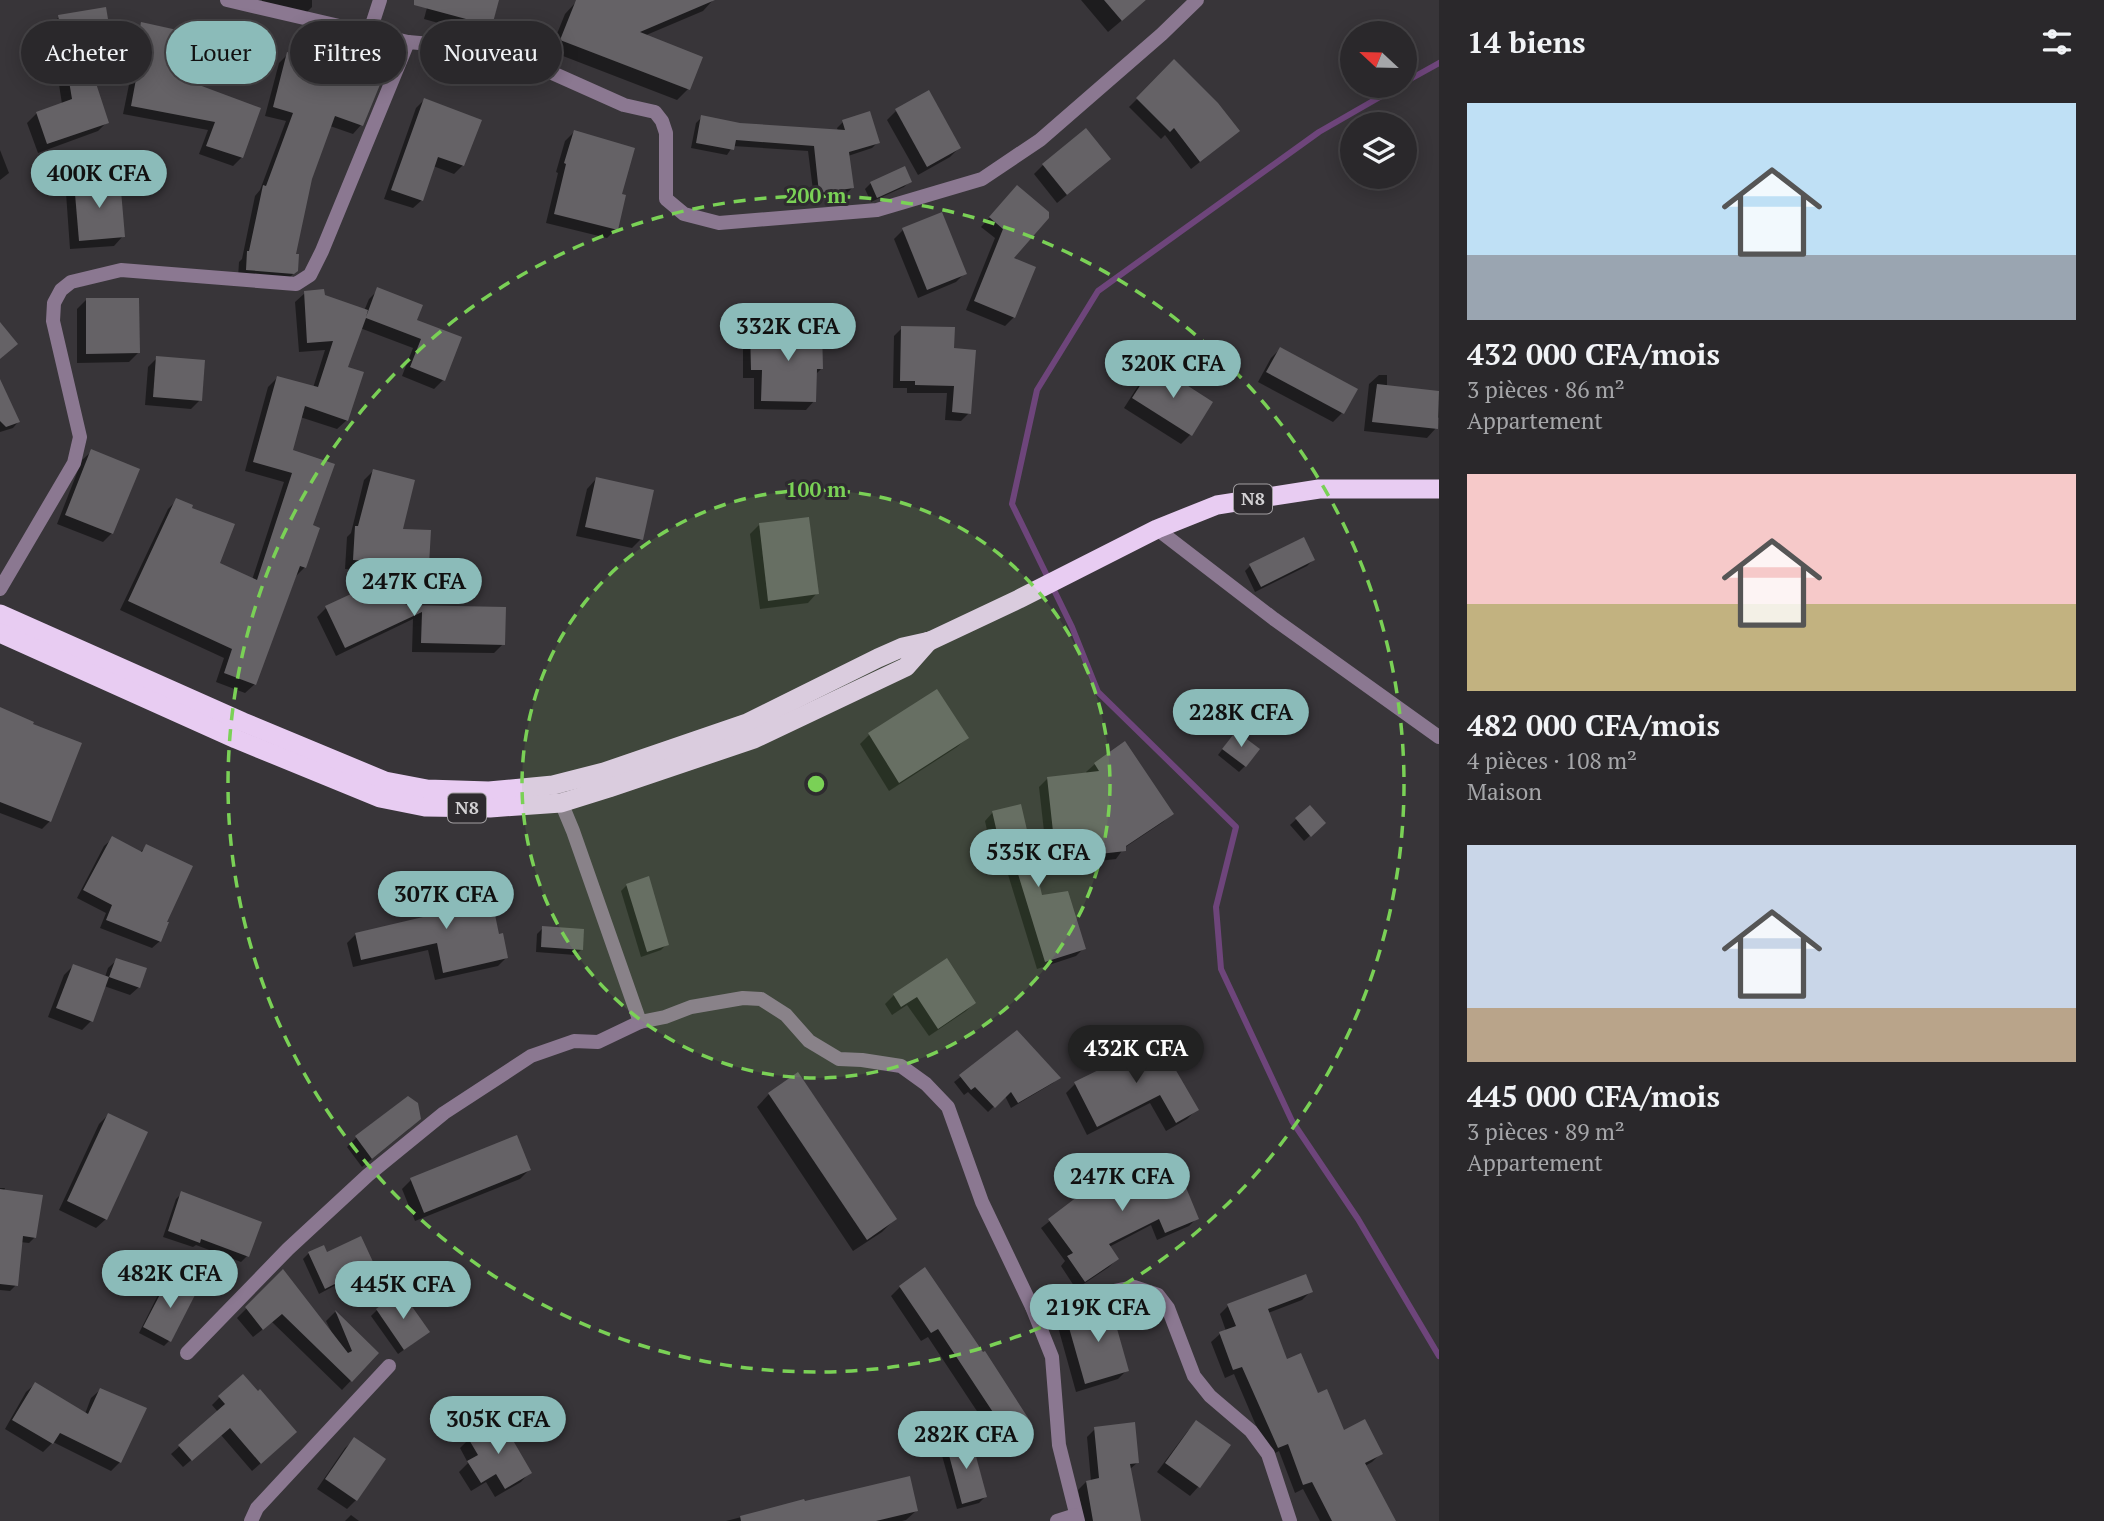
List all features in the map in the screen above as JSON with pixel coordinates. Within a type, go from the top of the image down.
[{"type":"highway","name":"N8","points":[[0,634],[385,781],[427,789],[557,794],[604,772],[747,723],[878,658],[903,647],[930,640],[1019,599],[1157,529],[1217,505],[1319,489],[1439,489]]},
{"type":"highway","name":"N8","points":[[0,614],[137,685]]},
{"type":"street","points":[[227,0],[324,21]]},
{"type":"street","points":[[373,21],[380,0]]},
{"type":"street","points":[[0,589],[62,486],[74,463],[80,437],[53,321],[54,303],[61,290],[71,282],[121,270],[296,284],[310,275],[408,41],[488,49],[512,55],[624,105],[655,112],[666,133],[666,199],[684,214],[719,223],[877,210],[982,179],[1040,140],[1197,0]]},
{"type":"street","points":[[1157,529],[1274,619],[1439,737]]},
{"type":"street","points":[[557,794],[640,1022]]},
{"type":"street","points":[[187,1353],[288,1249],[369,1175],[444,1113],[531,1056],[574,1041],[598,1042],[640,1022],[704,1005],[743,998],[761,999],[786,1015],[809,1041],[839,1059],[901,1066],[926,1084],[948,1107],[982,1202],[1032,1307],[1052,1357],[1059,1445],[1077,1518],[1057,1521]]},
{"type":"street","points":[[1032,1307],[1134,1287],[1158,1295],[1168,1308],[1194,1376],[1210,1396],[1251,1432],[1268,1454],[1290,1521]]},
{"type":"street","points":[[251,1521],[257,1508],[389,1366]]},
{"type":"building","points":[[414,0],[499,0],[493,21],[473,21],[414,5]]},
{"type":"building","points":[[576,0],[715,0],[640,32],[703,57],[690,90],[562,41]]},
{"type":"building","points":[[1104,0],[1146,0],[1122,21]]},
{"type":"building","points":[[106,7],[108,21],[59,21],[58,15]]},
{"type":"building","points":[[152,24],[166,28],[166,84],[199,84],[261,108],[243,158],[206,146],[215,122],[131,106],[135,84],[152,84]]},
{"type":"building","points":[[287,52],[290,53],[290,84],[380,84],[363,126],[335,116],[312,179],[296,254],[299,254],[298,271],[294,274],[246,270],[247,251],[263,185],[266,186],[293,113],[273,107]]},
{"type":"building","points":[[1174,59],[1218,103],[1240,131],[1200,162],[1174,128],[1170,132],[1136,98]]},
{"type":"building","points":[[70,84],[96,84],[109,123],[47,144],[36,112],[72,99]]},
{"type":"building","points":[[929,90],[961,148],[927,167],[895,109]]},
{"type":"building","points":[[424,98],[482,120],[464,166],[438,157],[423,201],[391,190]]},
{"type":"building","points":[[870,111],[880,143],[849,152],[854,188],[819,193],[814,146],[736,140],[734,150],[696,143],[701,115],[740,123],[845,130],[842,120]]},
{"type":"building","points":[[1086,128],[1111,159],[1067,195],[1042,164]]},
{"type":"building","points":[[574,130],[635,148],[622,194],[626,195],[618,230],[554,214]]},
{"type":"building","points":[[905,166],[912,182],[877,198],[870,182]]},
{"type":"building","points":[[120,179],[125,237],[79,241],[74,182]]},
{"type":"building","points":[[1017,185],[1049,212],[1049,218],[1014,258],[1036,267],[1015,318],[974,301],[1003,229],[989,217]]},
{"type":"building","points":[[942,212],[967,274],[927,290],[902,228]]},
{"type":"building","points":[[377,287],[423,305],[417,320],[462,337],[445,381],[410,367],[421,339],[366,318],[348,367],[364,372],[348,421],[305,406],[293,450],[335,464],[313,525],[320,528],[306,568],[300,566],[256,685],[224,673],[232,649],[128,601],[176,498],[193,505],[192,508],[235,524],[220,563],[257,580],[292,473],[253,462],[277,376],[318,387],[333,341],[307,343],[304,291],[324,289],[325,295],[368,310],[366,317]]},
{"type":"building","points":[[86,298],[139,298],[140,353],[86,354]]},
{"type":"building","points":[[0,322],[18,344],[0,359]]},
{"type":"building","points":[[901,326],[955,327],[954,348],[976,350],[971,414],[952,412],[954,386],[915,385],[915,381],[900,381]]},
{"type":"building","points":[[822,329],[823,369],[817,369],[816,402],[761,401],[762,370],[751,370],[750,330]]},
{"type":"building","points":[[1280,347],[1358,389],[1344,414],[1266,372]]},
{"type":"building","points":[[156,356],[205,360],[202,401],[153,397]]},
{"type":"building","points":[[1154,364],[1213,402],[1192,436],[1132,398]]},
{"type":"building","points":[[0,379],[20,422],[6,427],[0,421]]},
{"type":"building","points":[[1377,384],[1439,391],[1438,429],[1372,422]]},
{"type":"building","points":[[91,449],[140,469],[113,534],[65,515]]},
{"type":"building","points":[[373,469],[415,480],[403,529],[431,530],[429,565],[353,560],[355,526],[358,526]]},
{"type":"building","points":[[596,477],[654,490],[643,540],[585,527]]},
{"type":"building","points":[[809,517],[819,594],[768,601],[759,523]]},
{"type":"building","points":[[1304,537],[1315,560],[1261,587],[1249,564]]},
{"type":"building","points":[[392,575],[406,605],[506,607],[505,645],[421,643],[422,612],[345,648],[325,606]]},
{"type":"building","points":[[937,689],[969,738],[899,783],[868,733]]},
{"type":"building","points":[[0,707],[34,722],[33,724],[82,743],[51,822],[0,802]]},
{"type":"building","points":[[1236,731],[1260,749],[1246,767],[1222,749]]},
{"type":"building","points":[[1125,741],[1174,814],[1126,846],[1126,851],[1056,859],[1047,777],[1099,771],[1094,763]]},
{"type":"building","points":[[1021,804],[1042,895],[1068,891],[1086,949],[1045,962],[1014,861],[1004,863],[992,811]]},
{"type":"building","points":[[1310,805],[1326,823],[1311,837],[1295,818]]},
{"type":"building","points":[[112,836],[142,852],[146,844],[193,866],[167,922],[161,942],[106,920],[112,905],[83,890]]},
{"type":"building","points":[[649,876],[669,945],[647,952],[626,884]]},
{"type":"building","points":[[488,881],[499,934],[503,933],[508,958],[443,973],[437,943],[361,960],[355,933],[440,913],[436,892]]},
{"type":"building","points":[[542,926],[584,929],[583,950],[541,947]]},
{"type":"building","points":[[116,958],[147,968],[140,988],[109,977]]},
{"type":"building","points":[[947,958],[976,1003],[938,1029],[917,997],[901,1007],[893,994]]},
{"type":"building","points":[[73,964],[109,977],[93,1022],[56,1008]]},
{"type":"building","points":[[1017,1030],[1061,1078],[1018,1103],[1011,1092],[995,1108],[975,1087],[971,1090],[959,1075]]},
{"type":"building","points":[[1156,1036],[1199,1110],[1176,1123],[1160,1095],[1097,1127],[1074,1082],[1135,1052],[1133,1049]]},
{"type":"building","points":[[798,1072],[897,1219],[867,1240],[768,1093]]},
{"type":"building","points":[[408,1096],[418,1103],[421,1119],[372,1159],[355,1136]]},
{"type":"building","points":[[108,1113],[148,1132],[107,1220],[67,1201]]},
{"type":"building","points":[[517,1135],[531,1170],[424,1213],[410,1178]]},
{"type":"building","points":[[1173,1156],[1199,1219],[1165,1233],[1159,1219],[1109,1244],[1119,1259],[1085,1282],[1067,1256],[1073,1253],[1048,1219],[1114,1169],[1122,1178]]},
{"type":"building","points":[[0,1189],[43,1195],[36,1238],[23,1236],[18,1286],[0,1284]]},
{"type":"building","points":[[181,1191],[262,1222],[249,1257],[201,1239],[200,1243],[168,1231]]},
{"type":"building","points":[[361,1236],[374,1264],[325,1289],[308,1252],[324,1245],[327,1252]]},
{"type":"building","points":[[925,1267],[983,1352],[985,1351],[1032,1424],[1010,1438],[938,1329],[931,1333],[899,1286]]},
{"type":"building","points":[[283,1269],[348,1353],[352,1351],[335,1310],[379,1353],[352,1382],[282,1314],[263,1330],[245,1307]]},
{"type":"building","points":[[1306,1274],[1313,1292],[1268,1309],[1287,1359],[1301,1353],[1318,1393],[1327,1389],[1344,1430],[1365,1419],[1383,1454],[1365,1463],[1396,1521],[1332,1521],[1312,1482],[1303,1485],[1288,1444],[1278,1448],[1242,1367],[1233,1370],[1219,1332],[1236,1326],[1227,1304]]},
{"type":"building","points":[[168,1279],[196,1293],[171,1342],[143,1327]]},
{"type":"building","points":[[401,1291],[430,1332],[404,1350],[376,1309]]},
{"type":"building","points":[[1110,1304],[1129,1371],[1085,1384],[1066,1317]]},
{"type":"building","points":[[243,1374],[258,1391],[260,1389],[297,1432],[261,1464],[230,1428],[192,1461],[178,1445],[225,1404],[218,1396]]},
{"type":"building","points":[[35,1382],[88,1414],[100,1388],[147,1408],[121,1463],[60,1433],[53,1444],[12,1420]]},
{"type":"building","points":[[500,1418],[532,1473],[505,1489],[496,1474],[481,1483],[467,1461],[478,1455],[468,1438]]},
{"type":"building","points":[[1196,1420],[1231,1445],[1200,1488],[1165,1463]]},
{"type":"building","points":[[1135,1422],[1139,1463],[1130,1464],[1141,1521],[1093,1521],[1086,1481],[1099,1478],[1094,1427]]},
{"type":"building","points":[[354,1437],[386,1459],[357,1501],[325,1479]]},
{"type":"building","points":[[971,1438],[987,1497],[962,1504],[946,1444]]},
{"type":"building","points":[[910,1476],[918,1511],[876,1521],[741,1521],[740,1516]]},
{"type":"waterway","points":[[1418,75],[1439,63]]},
{"type":"waterway","points":[[1378,98],[1319,132],[1098,291],[1037,390],[1012,504],[1072,627],[1098,692],[1236,827],[1216,907],[1221,969],[1292,1121],[1358,1219],[1439,1356]]}]
